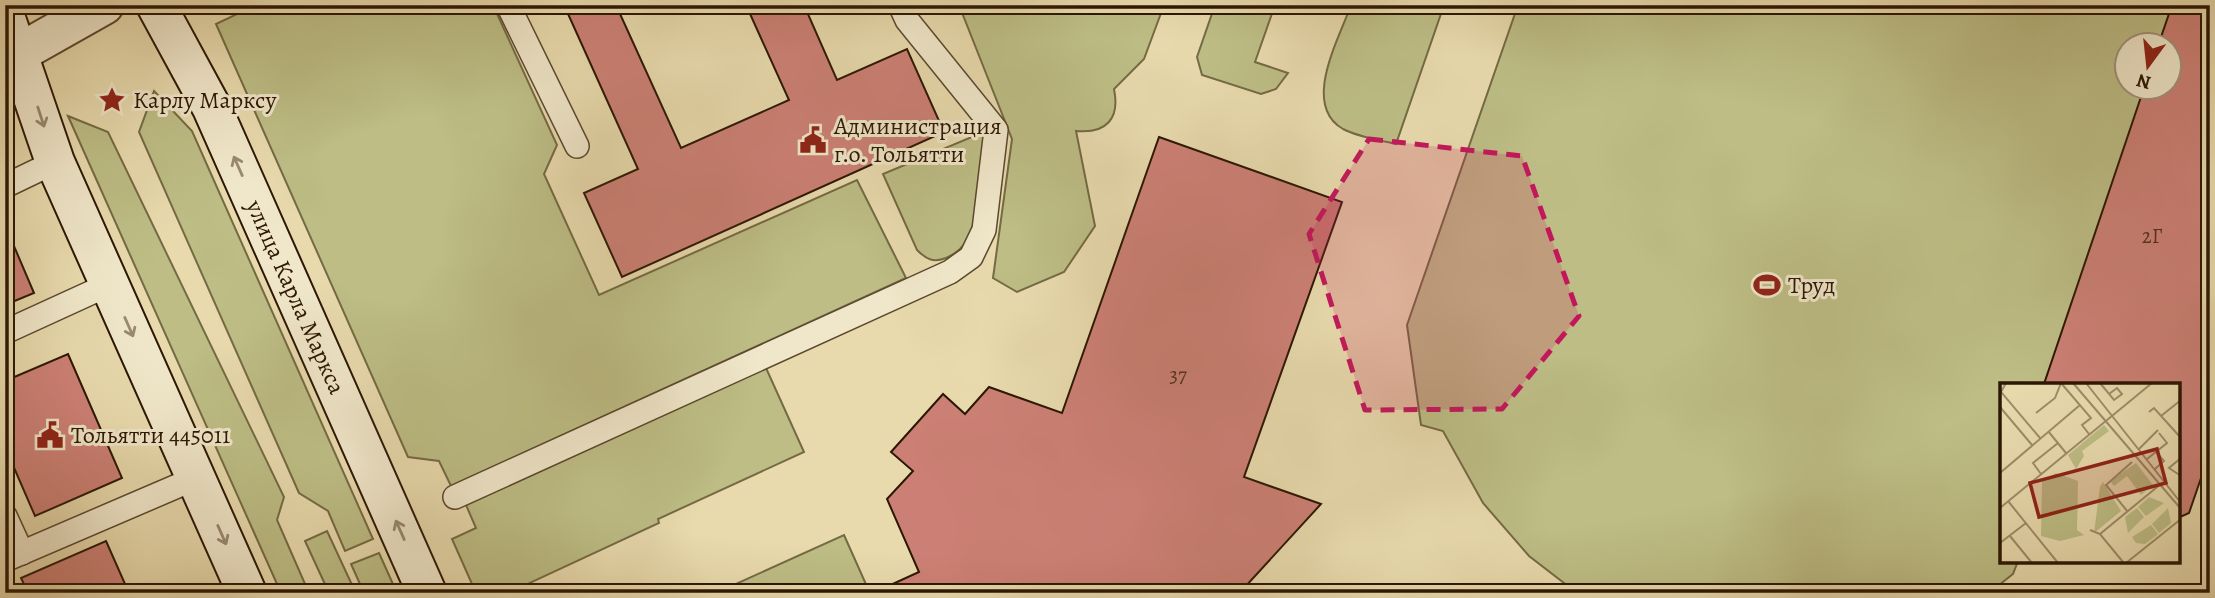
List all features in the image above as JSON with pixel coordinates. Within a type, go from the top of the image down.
[{"type":"main road","points":[[19,53],[104,5]]},
{"type":"main road","name":"улица Карла Маркса","points":[[156,5],[212,108],[427,593]]},
{"type":"main road","points":[[5,16],[55,162],[247,593]]},
{"type":"lane","points":[[508,5],[577,146]]},
{"type":"lane","points":[[455,497],[950,272],[971,257],[984,230],[996,130],[907,20],[900,5]]},
{"type":"lane","points":[[5,186],[55,162]]},
{"type":"lane","points":[[5,331],[110,284]]},
{"type":"lane","points":[[5,516],[13,556],[196,478]]},
{"type":"highlighted area","points":[[1369,139],[1522,156],[1579,316],[1502,409],[1365,410],[1309,234]]},
{"type":"green space","points":[[256,5],[493,5],[557,145],[544,174],[599,295],[857,180],[906,278],[451,486],[439,461],[408,457],[216,24]]},
{"type":"green space","points":[[959,5],[1164,5],[1144,59],[1114,89],[1115,108],[1109,122],[1096,130],[1076,131],[1095,226],[1064,272],[1017,292],[993,278],[1012,139]]},
{"type":"green space","points":[[1215,5],[1275,5],[1255,62],[1288,73],[1276,89],[1261,94],[1202,75],[1197,57]]},
{"type":"green space","points":[[1351,5],[1444,5],[1396,144],[1343,129],[1331,118],[1325,104],[1327,71]]},
{"type":"green space","name":"Труд","points":[[1518,5],[2208,5],[2184,75],[2184,32],[2114,32],[2114,102],[2175,102],[2078,383],[2000,383],[2000,563],[2017,563],[2013,574],[1989,593],[1577,593],[1529,556],[1483,503],[1443,431],[1421,425],[1407,325]]},
{"type":"green space","points":[[154,91],[192,131],[373,539],[345,551],[328,511],[299,493],[139,132]]},
{"type":"green space","points":[[68,116],[108,132],[284,497],[277,520],[309,593],[281,593]]},
{"type":"green space","points":[[986,131],[978,203],[967,240],[958,251],[946,258],[927,258],[917,250],[883,174]]},
{"type":"green space","points":[[766,368],[804,452],[658,519],[659,523],[508,593],[476,593],[452,539],[476,528],[466,505]]},
{"type":"green space","points":[[327,531],[353,587],[340,593],[329,593],[305,541]]},
{"type":"green space","points":[[844,535],[869,591],[865,593],[716,593]]},
{"type":"green space","points":[[379,553],[397,593],[364,593],[351,564]]},
{"type":"building","name":"Администрация г.о. Тольятти","points":[[564,5],[616,5],[681,148],[789,100],[746,5],[804,5],[837,80],[907,49],[944,132],[622,277],[584,193],[638,169]]},
{"type":"building","points":[[2172,5],[2210,5],[2210,452],[2189,513],[2180,517],[2180,383],[2044,383],[2139,102],[2184,102],[2184,32],[2163,32]]},
{"type":"building","points":[[1159,137],[1342,202],[1244,477],[1321,504],[1244,588],[1243,593],[873,593],[919,572],[887,499],[913,471],[891,452],[943,394],[965,414],[989,387],[1062,413]]},
{"type":"building","points":[[5,225],[34,293],[5,305]]},
{"type":"building","points":[[68,354],[122,478],[35,516],[5,447],[5,381]]},
{"type":"building","points":[[106,541],[129,593],[28,593],[21,578]]},
{"type":"place","name":"Карлу Марксу","points":[[112,100]]},
{"type":"place","name":"Администрация г.о. Тольятти","points":[[813,140]]},
{"type":"place","name":"Труд","points":[[1767,285]]},
{"type":"place","name":"Тольятти 445011","points":[[50,435]]}]
